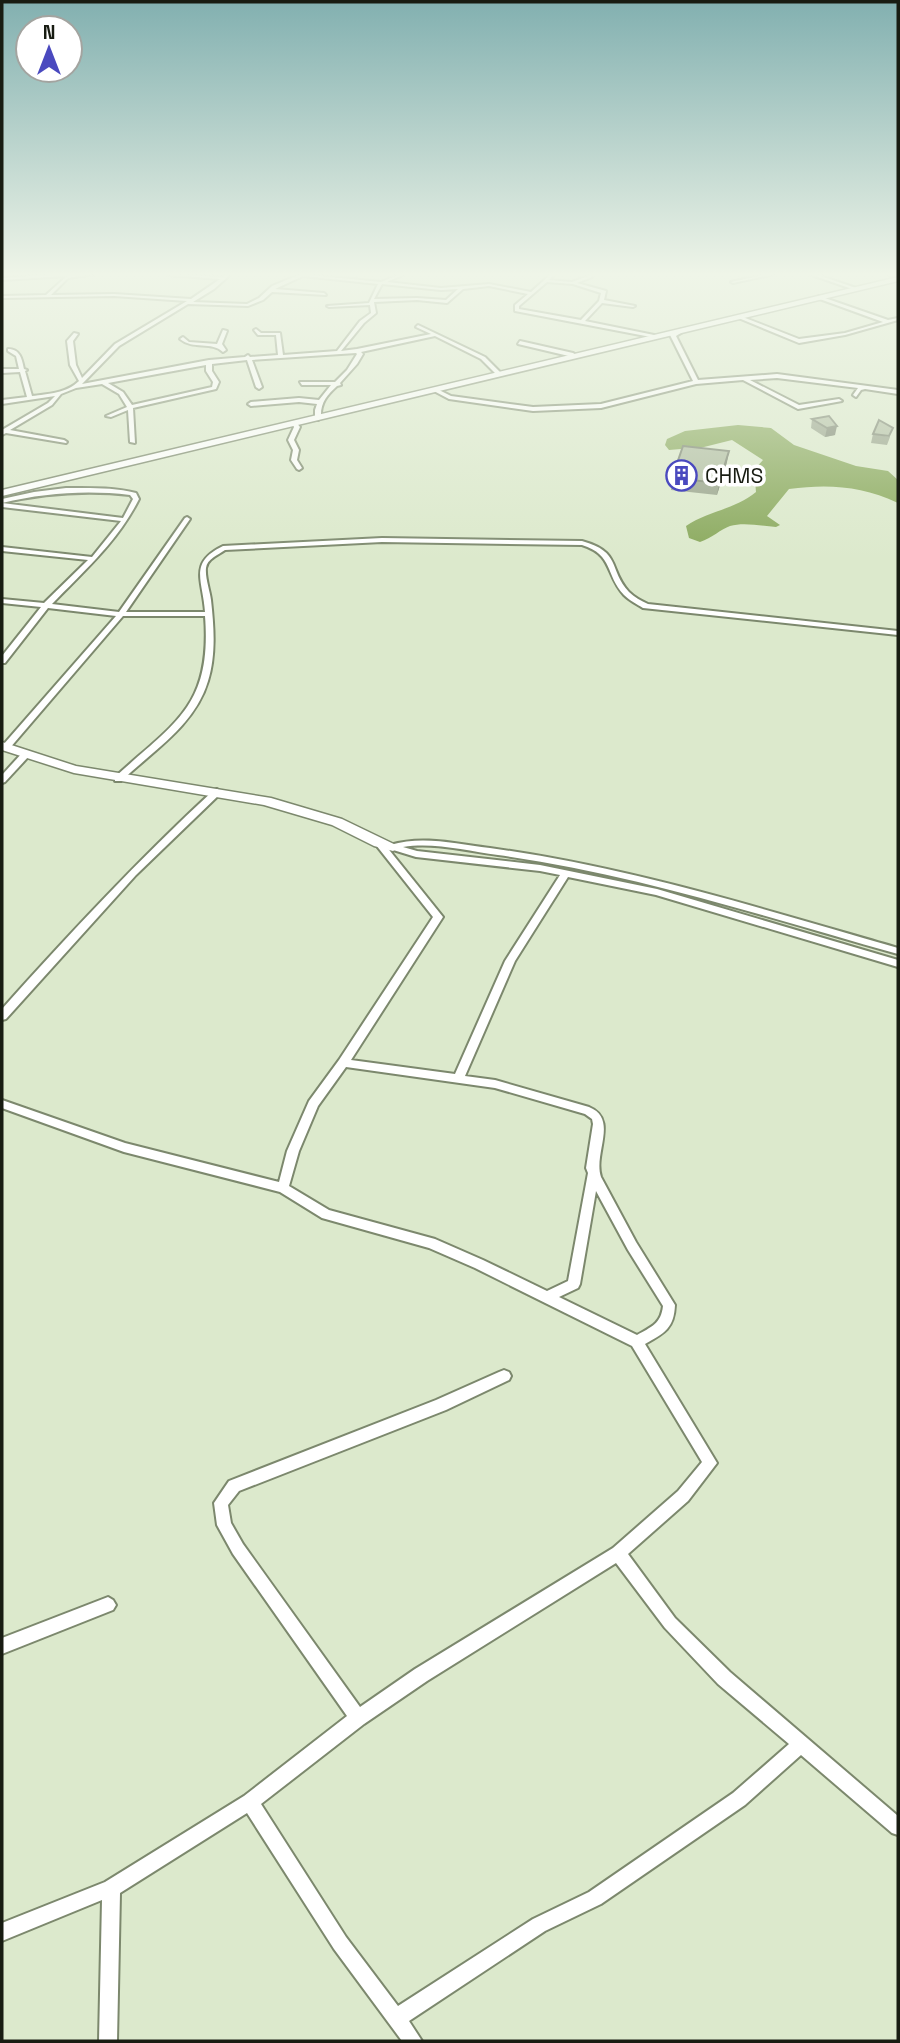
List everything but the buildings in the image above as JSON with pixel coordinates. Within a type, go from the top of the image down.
[{"type":"street","points":[[75,369],[82,382]]},
{"type":"street","points":[[75,387],[94,369]]},
{"type":"street","points":[[2,402],[57,394],[75,387],[170,369]]},
{"type":"street","points":[[108,416],[131,407],[214,388],[216,382],[209,369]]},
{"type":"street","points":[[253,369],[259,387]]},
{"type":"street","points":[[318,418],[318,402],[339,384],[350,369]]},
{"type":"street","points":[[494,369],[498,373]]},
{"type":"street","points":[[2,493],[513,369]]},
{"type":"street","points":[[690,369],[696,382]]},
{"type":"street","points":[[2,371],[24,370],[30,398]]},
{"type":"street","points":[[435,390],[449,397],[491,404],[553,408],[614,404],[696,382],[786,376],[898,392]]},
{"type":"street","points":[[745,379],[797,407],[839,401]]},
{"type":"street","points":[[103,382],[118,391],[131,407],[133,442]]},
{"type":"street","points":[[302,383],[339,384]]},
{"type":"street","points":[[856,395],[859,389],[865,387]]},
{"type":"street","points":[[3,432],[50,404],[59,395],[57,394]]},
{"type":"street","points":[[251,404],[299,400],[318,402]]},
{"type":"street","points":[[295,423],[297,427],[291,440],[296,450],[294,460],[299,468]]},
{"type":"street","points":[[3,432],[64,442]]},
{"type":"street","points":[[2,503],[32,493],[76,490],[134,494],[136,499],[125,520],[95,559],[47,606],[2,661]]},
{"type":"street","points":[[2,503],[125,520]]},
{"type":"street","points":[[187,519],[121,614],[4,746],[74,769],[118,779],[266,801],[337,822],[379,843],[416,854],[483,860],[566,873],[657,892],[898,963]]},
{"type":"street","points":[[118,779],[188,713],[200,694],[210,637],[203,568],[207,559],[223,548],[382,540],[582,543],[604,553],[622,588],[637,603],[646,606],[898,633]]},
{"type":"street","points":[[2,549],[95,559]]},
{"type":"street","points":[[2,601],[121,614],[208,614]]},
{"type":"street","points":[[2,780],[26,754]]},
{"type":"street","points":[[2,1016],[95,911],[167,838],[217,793]]},
{"type":"street","points":[[393,847],[419,842],[542,858],[595,868],[661,883],[898,951]]},
{"type":"street","points":[[283,1188],[293,1151],[313,1104],[343,1063],[438,917],[379,843]]},
{"type":"street","points":[[457,1080],[510,961],[566,873]]},
{"type":"street","points":[[343,1063],[495,1084],[589,1111],[597,1117],[599,1124],[592,1168],[594,1174],[632,1246],[669,1305],[668,1318],[663,1324],[637,1342]]},
{"type":"street","points":[[2,1104],[124,1147],[283,1188],[326,1214],[431,1243],[637,1342],[710,1463],[683,1496],[618,1553],[421,1675],[358,1718],[250,1802],[111,1888],[2,1933]]},
{"type":"street","points":[[548,1297],[573,1283],[594,1174]]},
{"type":"street","points":[[358,1718],[238,1549],[224,1525],[221,1503],[234,1486],[441,1405],[504,1376]]},
{"type":"street","points":[[618,1553],[670,1623],[724,1678],[898,1827]]},
{"type":"street","points":[[2,1646],[108,1605]]},
{"type":"street","points":[[397,2018],[539,1925],[595,1898],[739,1799],[801,1744]]},
{"type":"street","points":[[250,1802],[340,1943],[412,2041]]},
{"type":"street","points":[[108,2041],[111,1888]]},
{"type":"shaded area","points":[[738,425],[771,428],[794,445],[856,466],[888,471],[898,480],[898,503],[871,493],[845,488],[789,489],[767,516],[780,525],[776,527],[735,525],[700,542],[689,538],[686,526],[756,492],[754,470],[763,460],[732,440],[704,447],[669,450],[665,445],[667,439],[685,431]]},
{"type":"place","name":"CHMS","points":[[682,476]]}]
